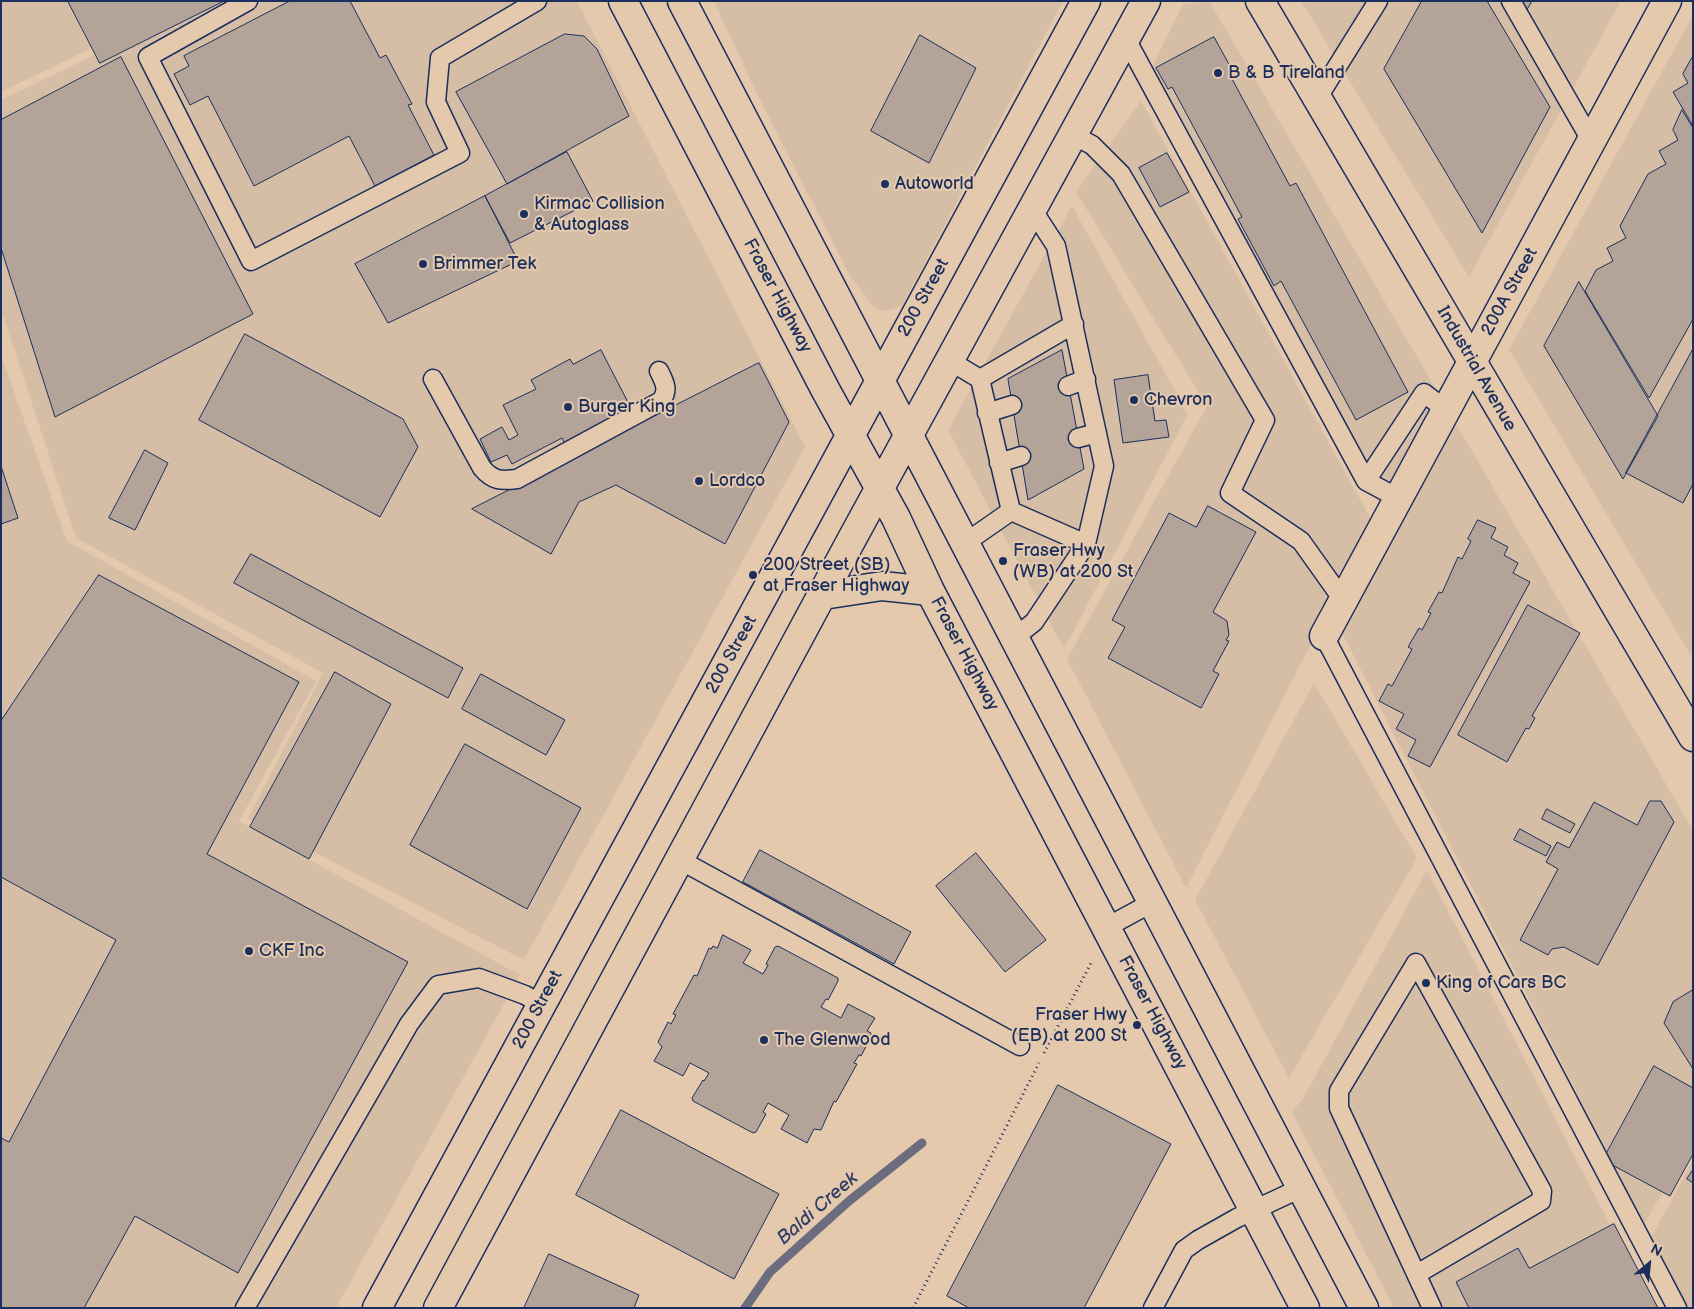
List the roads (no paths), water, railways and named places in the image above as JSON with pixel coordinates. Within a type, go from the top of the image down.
[{"type":"main road","name":"Fraser Highway","points":[[623,1],[880,488],[930,590],[1255,1209],[1305,1308]]},
{"type":"main road","points":[[682,1],[1364,1308]]},
{"type":"main road","name":"200 Street","points":[[377,1308],[1086,1]]},
{"type":"main road","points":[[438,1308],[908,435],[1146,1]]},
{"type":"main road","name":"Industrial Avenue","points":[[1260,1],[1693,737]]},
{"type":"main road","name":"200A Street","points":[[1324,636],[1592,142],[1666,1]]},
{"type":"main road","points":[[823,595],[882,586],[930,590]]},
{"type":"lane","points":[[248,1],[148,57],[251,261],[460,152],[436,102],[440,58],[537,1]]},
{"type":"lane","points":[[1317,99],[1378,1]]},
{"type":"lane","points":[[1511,1],[1592,142]]},
{"type":"lane","points":[[1126,38],[1366,481],[1398,498]]},
{"type":"lane","points":[[1073,134],[1092,145],[1121,174],[1265,420],[1230,493],[1301,541],[1343,600]]},
{"type":"lane","points":[[1014,638],[1034,622],[1086,544],[1104,466],[1056,246],[1032,209]]},
{"type":"lane","points":[[980,379],[1074,324]]},
{"type":"lane","points":[[950,361],[980,379],[1011,511]]},
{"type":"lane","points":[[433,379],[482,468],[490,477],[502,481],[517,479],[661,401],[666,394],[666,386],[659,371]]},
{"type":"lane","points":[[1068,386],[1086,379]]},
{"type":"lane","points":[[1366,481],[1424,393],[1446,410]]},
{"type":"lane","points":[[987,413],[1012,406]]},
{"type":"lane","points":[[1078,438],[1097,433]]},
{"type":"lane","points":[[999,462],[1021,456]]},
{"type":"lane","points":[[1011,511],[1086,544]]},
{"type":"lane","points":[[965,543],[1011,511]]},
{"type":"lane","points":[[1324,636],[1676,1308]]},
{"type":"lane","points":[[680,860],[1020,1046]]},
{"type":"lane","points":[[1107,927],[1153,902]]},
{"type":"lane","points":[[1417,1274],[1541,1201],[1542,1191],[1416,963],[1339,1091],[1339,1108],[1432,1308]]},
{"type":"lane","points":[[245,1308],[409,1024],[438,985],[479,978],[525,995],[541,1004]]},
{"type":"lane","points":[[1153,1308],[1184,1250],[1198,1240],[1255,1209],[1301,1188]]},
{"type":"waterway","name":"Baldi Creek","points":[[745,1308],[770,1272],[849,1201],[922,1143]]},
{"type":"place","name":"B & B Tireland","points":[[1218,73]]},
{"type":"place","name":"Autoworld","points":[[885,184]]},
{"type":"place","name":"Kirmac Collision & Autoglass","points":[[524,214]]},
{"type":"place","name":"Brimmer Tek","points":[[423,264]]},
{"type":"place","name":"Chevron","points":[[1134,400]]},
{"type":"place","name":"Burger King","points":[[568,407]]},
{"type":"place","name":"Lordco","points":[[699,481]]},
{"type":"place","name":"Fraser Hwy (WB) at 200 St","points":[[1003,561]]},
{"type":"place","name":"200 Street (SB) at Fraser Highway","points":[[753,575]]},
{"type":"place","name":"CKF Inc","points":[[249,951]]},
{"type":"place","name":"King of Cars BC","points":[[1426,983]]},
{"type":"place","name":"Fraser Hwy (EB) at 200 St","points":[[1137,1025]]},
{"type":"place","name":"The Glenwood","points":[[764,1040]]}]
